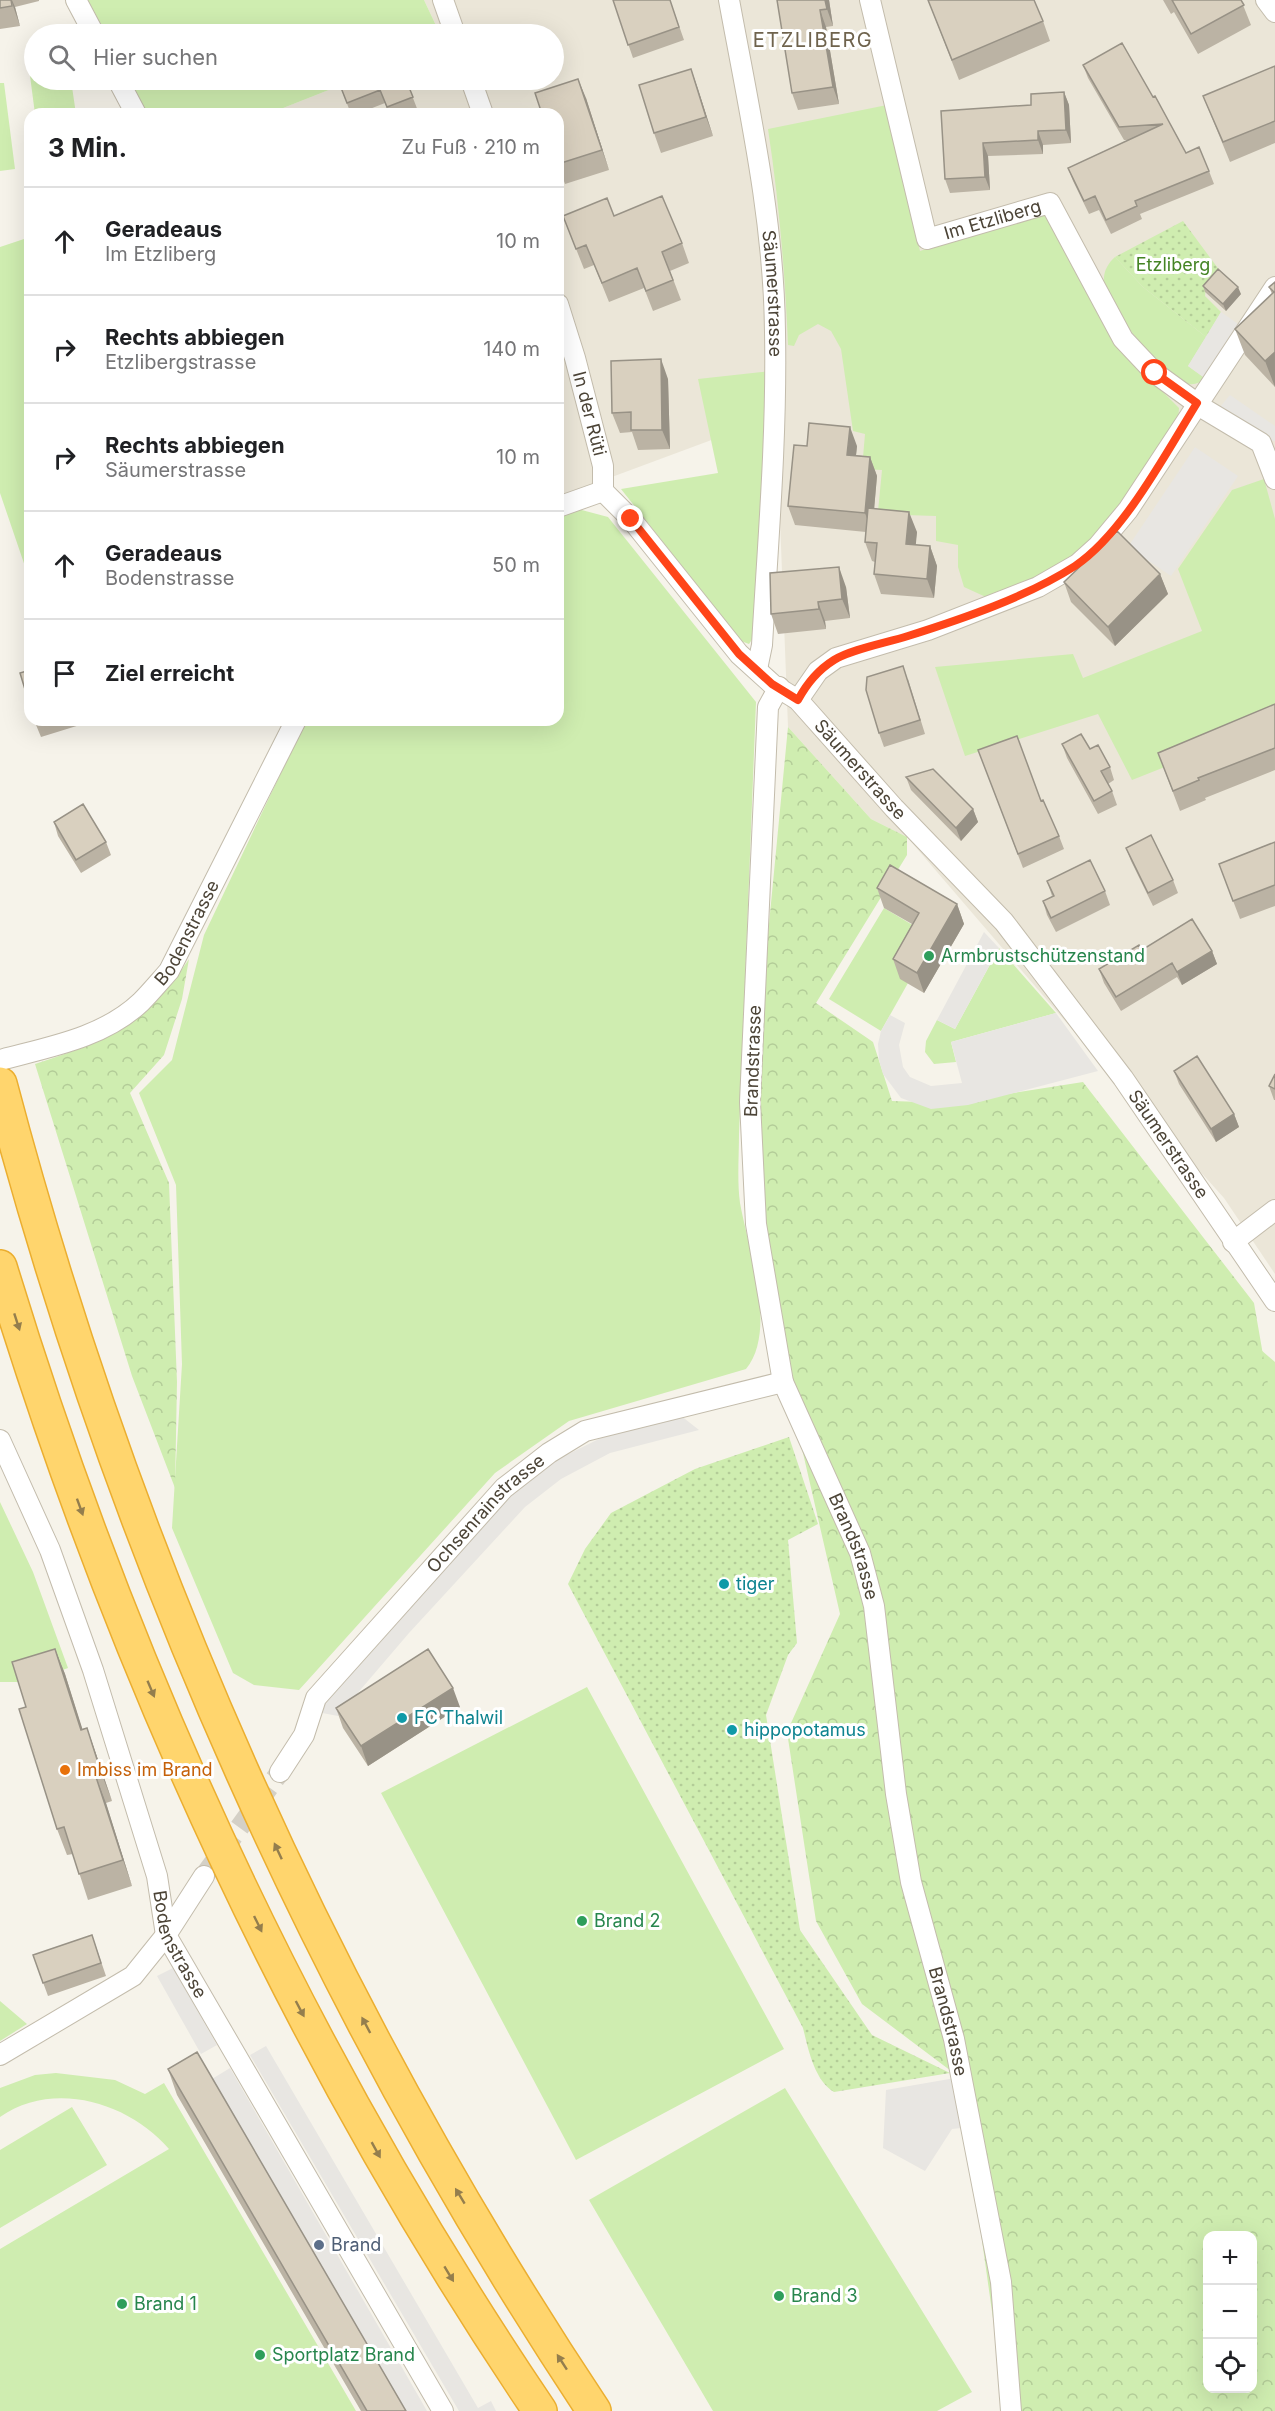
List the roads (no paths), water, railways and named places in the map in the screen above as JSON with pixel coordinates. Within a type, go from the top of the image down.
[{"type":"highway","points":[[0,1084],[64,1308],[104,1427],[148,1546],[238,1762],[319,1935],[386,2064],[512,2283],[594,2411]]},
{"type":"highway","points":[[0,1267],[55,1438],[102,1566],[170,1734],[232,1871],[297,2002],[386,2166],[456,2285],[540,2411]]},
{"type":"street","points":[[76,0],[89,24]]},
{"type":"street","points":[[443,0],[451,24]]},
{"type":"street","name":"Säumerstrasse","points":[[729,0],[763,181],[775,330],[773,454],[762,645],[757,669],[798,700],[887,800],[1004,922],[1116,1069],[1275,1301]]},
{"type":"street","name":"Im Etzliberg","points":[[870,0],[927,238],[1050,203],[1123,339],[1155,373],[1197,403]]},
{"type":"street","points":[[1266,0],[1275,12]]},
{"type":"street","points":[[123,90],[133,108]]},
{"type":"street","points":[[475,90],[481,108]]},
{"type":"street","points":[[798,700],[819,671],[836,658],[928,630],[1038,587],[1077,564],[1098,546],[1128,510],[1275,287]]},
{"type":"street","name":"In der Rüti","points":[[564,323],[603,466],[603,490]]},
{"type":"street","points":[[1197,403],[1261,443],[1275,479]]},
{"type":"street","points":[[564,505],[603,490],[631,519],[739,654],[757,669]]},
{"type":"street","name":"Brandstrasse","points":[[779,687],[768,707],[750,1102],[756,1224],[783,1382],[860,1553],[874,1606],[896,1794],[911,1882],[954,2039],[1001,2283],[1011,2411]]},
{"type":"street","name":"Bodenstrasse","points":[[0,1060],[83,1038],[111,1023],[140,1003],[169,970],[293,726]]},
{"type":"street","points":[[1233,1242],[1275,1210]]},
{"type":"street","name":"Ochsenrainstrasse","points":[[280,1772],[304,1735],[316,1698],[504,1488],[549,1453],[585,1431],[783,1382]]},
{"type":"street","name":"Bodenstrasse","points":[[0,1440],[50,1550],[89,1660],[157,1876],[166,1935],[444,2411]]},
{"type":"street","points":[[0,2055],[133,1976],[166,1935],[204,1876]]},
{"type":"tunnel","points":[[204,1876],[280,1772]]},
{"type":"place","name":"Armbrustschützenstand","points":[[929,956]]},
{"type":"place","name":"tiger","points":[[724,1584]]},
{"type":"place","name":"FC Thalwil","points":[[402,1718]]},
{"type":"place","name":"hippopotamus","points":[[732,1730]]},
{"type":"place","name":"Imbiss im Brand","points":[[65,1770]]},
{"type":"place","name":"Brand 2","points":[[582,1921]]},
{"type":"place","name":"Brand","points":[[319,2245]]},
{"type":"place","name":"Brand 3","points":[[779,2296]]},
{"type":"place","name":"Brand 1","points":[[122,2304]]},
{"type":"place","name":"Sportplatz Brand","points":[[260,2355]]},
{"type":"district","name":"ETZLIBERG","points":[[813,40]]},
{"type":"park label","name":"Etzliberg","points":[[1173,265]]}]
